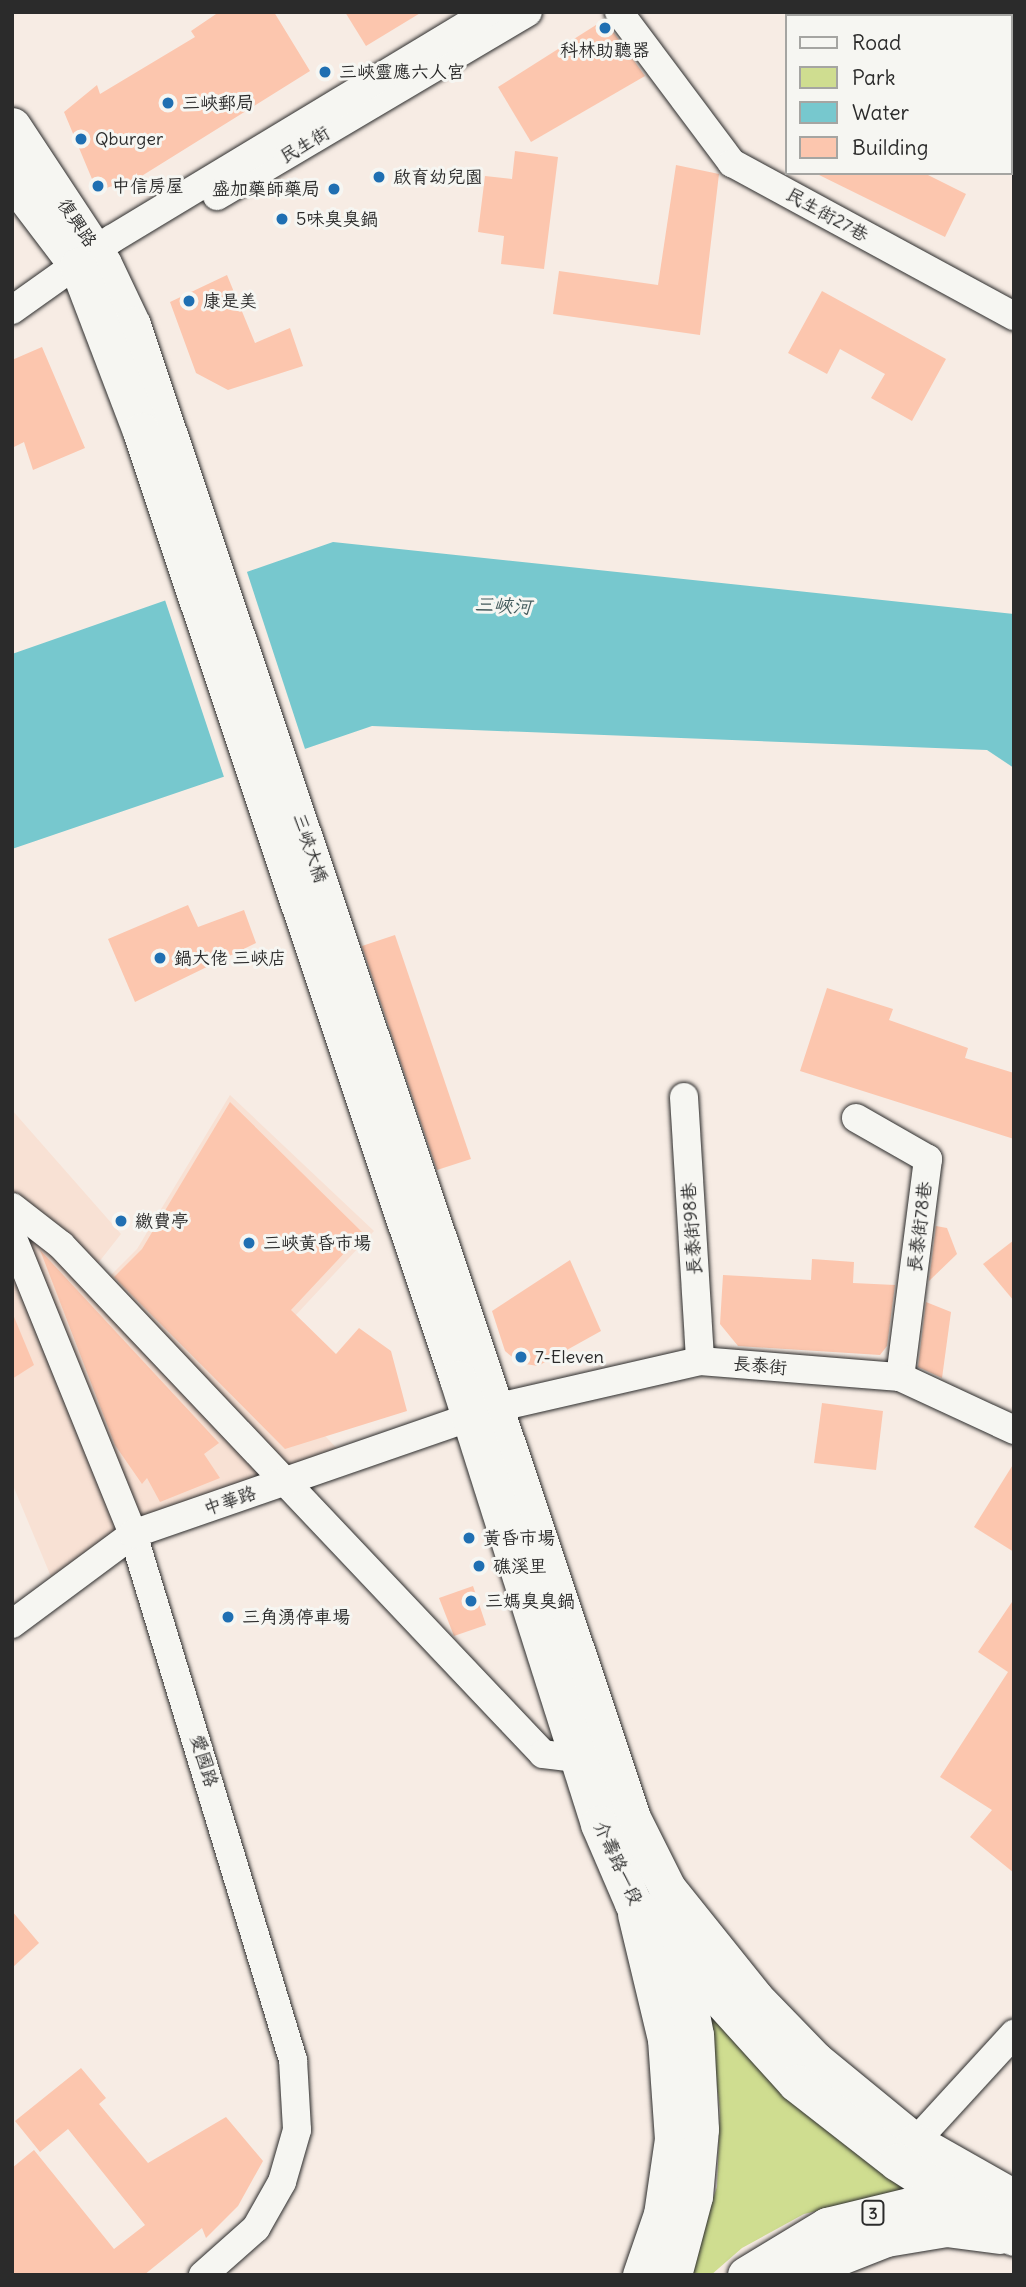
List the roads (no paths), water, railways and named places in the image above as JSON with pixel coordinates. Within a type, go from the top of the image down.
[{"type":"main road","name":"復興路","points":[[12,126],[92,260],[119,334]]},
{"type":"main road","name":"復興路","points":[[12,178],[92,260]]},
{"type":"main road","name":"三峽大橋","points":[[119,334],[472,1374]]},
{"type":"main road","name":"介壽路一段","points":[[472,1374],[577,1758],[633,1903],[680,1959],[796,2083],[955,2201],[1014,2237]]},
{"type":"main road","name":"介壽路一段","points":[[484,1412],[632,1818],[667,1888],[755,1998],[815,2060],[915,2141],[1014,2198]]},
{"type":"main road","points":[[667,1888],[695,2035],[700,2129],[694,2196],[673,2275]]},
{"type":"main road","points":[[633,1903],[666,2039],[673,2138],[662,2214],[641,2275]]},
{"type":"main road","name":"3","points":[[746,2275],[827,2226],[955,2201],[1014,2208]]},
{"type":"main road","name":"3","points":[[792,2275],[886,2238],[946,2228],[1014,2237]]},
{"type":"street","name":"民生街","points":[[12,310],[488,12]]},
{"type":"street","name":"民生街","points":[[92,260],[528,12]]},
{"type":"street","name":"民生街27巷","points":[[620,12],[732,163],[1014,316]]},
{"type":"street","name":"長泰街98巷","points":[[684,1097],[700,1360]]},
{"type":"street","name":"長泰街78巷","points":[[856,1118],[928,1159],[900,1377]]},
{"type":"street","points":[[12,1207],[61,1245],[283,1483],[542,1754],[577,1758]]},
{"type":"street","name":"愛國路","points":[[12,1236],[133,1534],[293,2060],[297,2130],[282,2182],[257,2228],[203,2275]]},
{"type":"street","name":"長泰街","points":[[484,1412],[700,1360],[900,1377],[1014,1430]]},
{"type":"street","name":"中華路","points":[[12,1624],[133,1534],[484,1412]]},
{"type":"street","points":[[915,2141],[1014,2034]]},
{"type":"water","name":"三峽河","points":[[333,542],[1014,614],[1014,768],[987,750],[372,726],[12,849],[12,654]]},
{"type":"place","name":"科林助聽器","points":[[605,28]]},
{"type":"place","name":"三峽靈應六人宮","points":[[325,72]]},
{"type":"place","name":"三峽郵局","points":[[168,103]]},
{"type":"place","name":"Qburger","points":[[81,139]]},
{"type":"place","name":"啟育幼兒園","points":[[379,177]]},
{"type":"place","name":"中信房屋","points":[[98,186]]},
{"type":"place","name":"盛加藥師藥局","points":[[334,189]]},
{"type":"place","name":"5味臭臭鍋","points":[[282,219]]},
{"type":"place","name":"康是美","points":[[189,301]]},
{"type":"place","name":"鍋大佬 三峽店","points":[[160,958]]},
{"type":"place","name":"繳費亭","points":[[121,1221]]},
{"type":"place","name":"三峽黃昏市場","points":[[249,1243]]},
{"type":"place","name":"7-Eleven","points":[[521,1357]]},
{"type":"place","name":"黃昏市場","points":[[469,1538]]},
{"type":"place","name":"礁溪里","points":[[479,1566]]},
{"type":"place","name":"三媽臭臭鍋","points":[[471,1601]]},
{"type":"place","name":"三角湧停車場","points":[[228,1617]]}]
